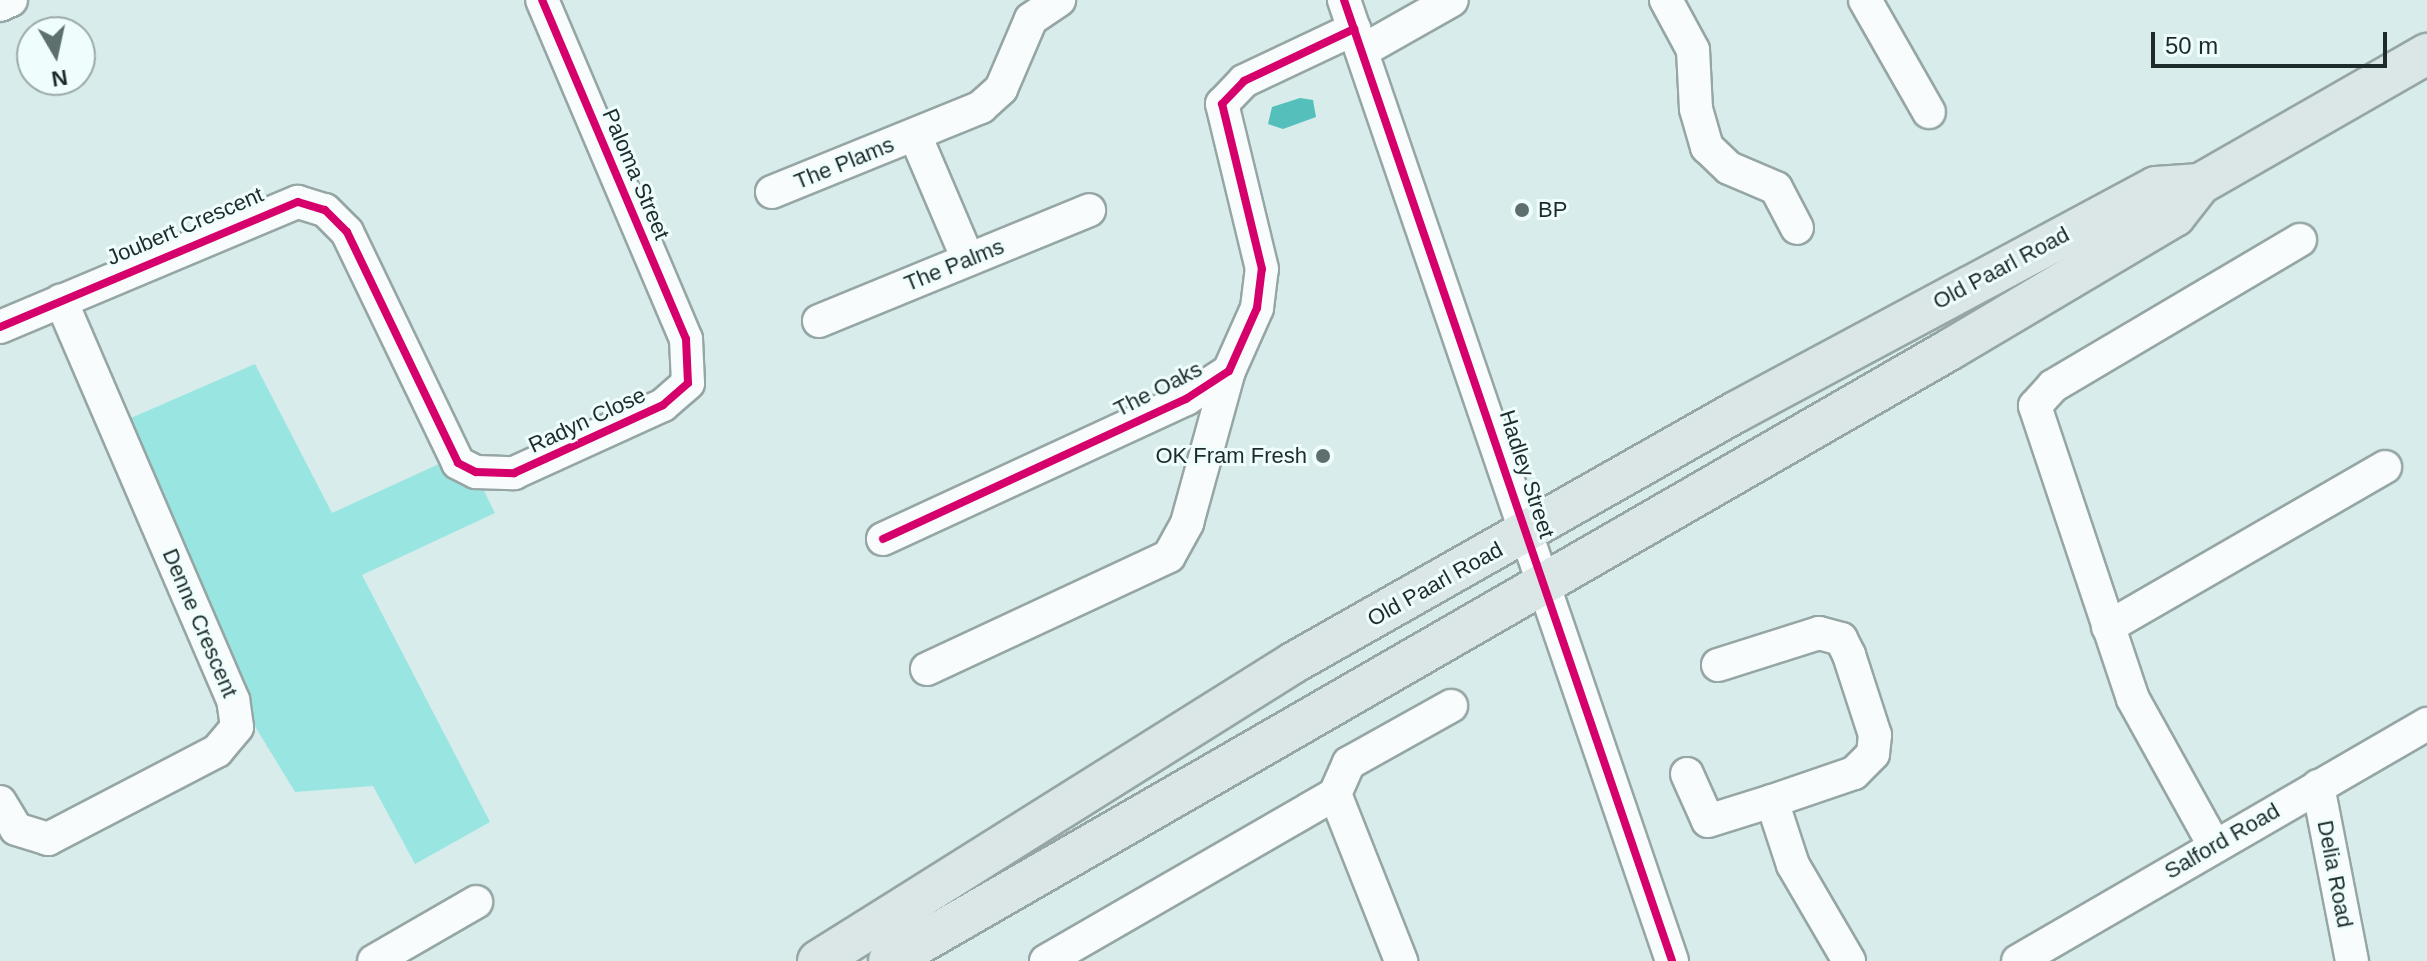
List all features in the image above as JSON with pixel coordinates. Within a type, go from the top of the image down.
[{"type":"main road","name":"Old Paarl Road","points":[[889,961],[2153,230],[2175,216],[2200,184],[2427,54]]},
{"type":"main road","name":"Old Paarl Road","points":[[818,961],[1293,663],[1528,533],[1836,356],[2156,187],[2200,184]]},
{"type":"street","points":[[0,5],[11,0]]},
{"type":"street","name":"Paloma Street","points":[[542,0],[681,326],[691,364]]},
{"type":"street","name":"The Plams","points":[[772,192],[915,135],[994,97],[1031,19],[1059,0]]},
{"type":"street","points":[[1353,27],[1452,0]]},
{"type":"street","points":[[1666,0],[1693,50],[1696,109],[1707,147],[1729,168],[1776,188],[1797,228]]},
{"type":"street","points":[[1865,0],[1929,112]]},
{"type":"street","name":"The Oaks","points":[[927,669],[1169,556],[1187,523],[1229,371],[1257,308],[1262,269],[1222,104],[1244,81],[1353,27]]},
{"type":"street","name":"Hadley Street","points":[[1353,27],[1672,961]]},
{"type":"street","name":"The Plams","points":[[915,135],[968,259]]},
{"type":"street","name":"Joubert Crescent","points":[[0,327],[273,207],[298,202],[325,210],[347,232],[447,446],[476,472]]},
{"type":"street","name":"The Palms","points":[[819,321],[1089,210]]},
{"type":"street","points":[[2214,845],[2143,721],[2036,422],[2038,399],[2300,240]]},
{"type":"street","name":"Denne Crescent","points":[[0,802],[16,829],[48,839],[217,751],[237,727],[233,700],[61,300]]},
{"type":"street","name":"Radyn Close","points":[[476,472],[514,473],[649,413],[688,383],[691,364]]},
{"type":"street","name":"The Oaks","points":[[883,539],[1186,399],[1229,371]]},
{"type":"street","points":[[2108,627],[2385,467]]},
{"type":"street","points":[[1687,774],[1708,821],[1854,773],[1873,754],[1875,735],[1841,639],[1819,633],[1718,665]]},
{"type":"street","points":[[1046,961],[1335,794],[1349,763],[1451,706]]},
{"type":"street","name":"Salford Road","points":[[2018,961],[2427,724]]},
{"type":"street","name":"Delia Road","points":[[2318,786],[2352,961]]},
{"type":"street","points":[[1335,794],[1401,961]]},
{"type":"street","points":[[1772,801],[1793,865],[1849,961]]},
{"type":"street","points":[[374,961],[476,902]]},
{"type":"shaded area","points":[[1300,98],[1313,100],[1316,117],[1283,129],[1268,124],[1272,107]]},
{"type":"shaded area","points":[[255,364],[332,513],[441,463],[482,487],[495,513],[362,575],[490,822],[415,864],[373,786],[295,792],[248,715],[124,421]]},
{"type":"cycle path","points":[[0,327],[298,202],[325,210],[347,232],[458,463],[476,472],[514,473],[663,405],[688,383],[686,339],[542,0]]},
{"type":"cycle path","points":[[1344,0],[1672,961]]},
{"type":"cycle path","points":[[883,539],[1186,399],[1229,371],[1257,308],[1262,269],[1222,104],[1244,81],[1354,29]]},
{"type":"place","name":"BP","points":[[1522,210]]},
{"type":"place","name":"OK Fram Fresh","points":[[1323,456]]}]
